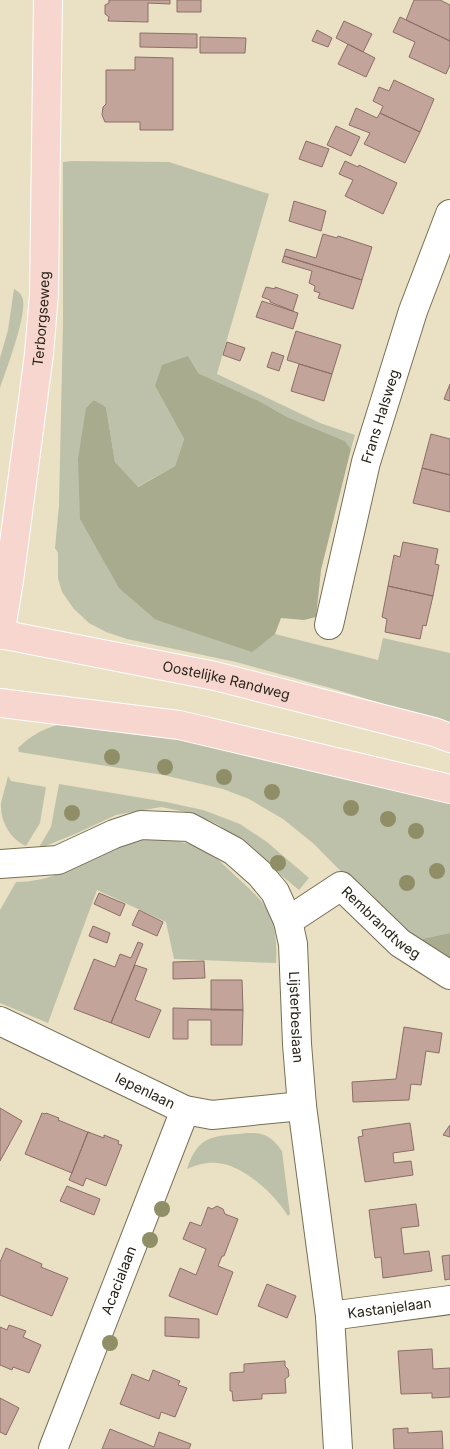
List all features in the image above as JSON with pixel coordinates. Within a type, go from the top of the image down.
[{"type":"main road","name":"Terborgseweg","points":[[0,634],[11,571],[43,302],[48,0]]},
{"type":"main road","name":"Oostelijke Randweg","points":[[0,634],[215,676],[434,732],[450,738]]},
{"type":"main road","points":[[0,703],[179,726],[450,789]]},
{"type":"street","name":"Frans Halsweg","points":[[329,625],[366,462],[413,312],[450,214]]},
{"type":"street","name":"Lijsterbeslaan","points":[[0,864],[58,860],[114,834],[141,825],[189,827],[234,851],[260,874],[275,892],[288,921],[293,944],[297,1044],[302,1106],[330,1316],[338,1449]]},
{"type":"street","name":"Rembrandtweg","points":[[288,921],[342,886],[400,943],[450,975]]},
{"type":"street","name":"Iepenlaan","points":[[0,1021],[185,1110],[212,1115],[302,1106]]},
{"type":"street","name":"Acacialaan","points":[[53,1449],[185,1110]]},
{"type":"street","name":"Kastanjelaan","points":[[330,1316],[450,1300]]},
{"type":"green space","points":[[63,162],[169,162],[269,194],[217,374],[320,423],[355,435],[351,449],[345,441],[287,417],[261,402],[198,373],[155,386],[184,439],[175,466],[137,487],[115,462],[106,407],[94,400],[156,620],[252,651],[275,634],[378,660],[383,638],[450,653],[450,724],[236,662],[127,639],[106,632],[89,623],[74,609],[62,592],[58,578],[58,553],[55,548],[59,505],[63,322]]},
{"type":"green space","points":[[14,289],[22,296],[22,319],[0,388],[0,358],[8,330]]},
{"type":"green space","points":[[188,356],[198,373],[261,402],[287,417],[345,441],[351,449],[321,570],[316,617],[304,620],[281,618],[275,634],[252,652],[156,620],[119,588],[80,519],[78,459],[86,408],[94,400],[106,407],[115,462],[138,487],[175,466],[184,439],[155,386],[162,365]]},
{"type":"green space","points":[[74,721],[193,740],[450,800],[450,933],[417,940],[369,900],[314,844],[283,819],[249,799],[223,789],[163,775],[19,752],[18,748],[37,733],[50,727]]},
{"type":"green space","points":[[8,776],[11,781],[46,787],[40,823],[26,846],[15,839],[7,829],[2,816],[1,803]]},
{"type":"green space","points":[[59,784],[203,810],[240,824],[267,842],[309,878],[299,890],[219,825],[191,813],[161,807],[116,815],[38,849],[51,827]]},
{"type":"green space","points":[[146,839],[179,841],[202,849],[218,859],[262,902],[271,917],[276,940],[276,963],[174,959],[166,922],[97,890],[48,1023],[0,1003],[0,910],[16,882],[53,876],[118,847]]},
{"type":"green space","points":[[450,933],[450,962],[417,940]]},
{"type":"green space","points":[[259,1133],[268,1136],[282,1151],[290,1214],[288,1216],[267,1190],[238,1169],[213,1163],[187,1169],[197,1149],[209,1139]]},
{"type":"building","points":[[109,0],[170,0],[170,4],[148,3],[148,22],[108,21],[109,17],[105,14],[105,5],[109,3]]},
{"type":"building","points":[[177,0],[201,0],[201,12],[177,12]]},
{"type":"building","points":[[414,0],[440,0],[450,5],[450,41],[406,20]]},
{"type":"building","points":[[400,17],[450,41],[450,65],[446,74],[409,57],[415,42],[393,32]]},
{"type":"building","points":[[344,21],[372,34],[363,52],[336,38]]},
{"type":"building","points":[[317,30],[332,38],[328,47],[312,41]]},
{"type":"building","points":[[140,33],[197,34],[197,48],[140,47]]},
{"type":"building","points":[[200,37],[246,38],[245,53],[200,53]]},
{"type":"building","points":[[348,44],[375,58],[366,77],[338,64]]},
{"type":"building","points":[[135,57],[173,58],[173,130],[140,130],[140,122],[105,122],[102,115],[103,107],[106,104],[106,70],[135,70]]},
{"type":"building","points":[[394,80],[434,99],[420,132],[380,113],[383,106],[373,101],[379,87],[389,91]]},
{"type":"building","points":[[356,108],[377,118],[380,113],[420,132],[405,163],[364,144],[370,133],[349,125]]},
{"type":"building","points":[[336,126],[360,137],[351,156],[327,145]]},
{"type":"building","points":[[306,141],[329,149],[322,167],[299,159]]},
{"type":"building","points":[[345,161],[358,167],[359,165],[397,183],[383,214],[345,196],[353,180],[339,174]]},
{"type":"building","points":[[294,201],[326,211],[321,231],[289,221]]},
{"type":"building","points":[[323,234],[337,238],[338,236],[372,247],[362,280],[284,256],[286,249],[316,258]]},
{"type":"building","points":[[284,256],[362,280],[353,309],[318,298],[320,293],[314,291],[315,286],[309,283],[312,271],[282,262]]},
{"type":"building","points":[[266,287],[275,289],[275,287],[298,295],[293,311],[262,297]]},
{"type":"building","points":[[262,301],[298,313],[293,329],[256,317]]},
{"type":"building","points":[[296,331],[341,345],[332,374],[287,360]]},
{"type":"building","points":[[227,342],[245,348],[240,361],[223,355]]},
{"type":"building","points":[[272,352],[284,356],[279,371],[267,367]]},
{"type":"building","points":[[299,364],[332,374],[324,401],[291,391]]},
{"type":"building","points":[[450,384],[450,401],[444,399]]},
{"type":"building","points":[[431,434],[450,439],[450,475],[422,468]]},
{"type":"building","points":[[422,468],[450,475],[450,512],[413,503]]},
{"type":"building","points":[[403,542],[438,549],[435,564],[439,565],[433,596],[388,586],[394,555],[400,557]]},
{"type":"building","points":[[388,586],[433,596],[426,626],[423,625],[420,639],[385,632],[387,619],[382,617]]},
{"type":"building","points":[[99,893],[125,904],[120,916],[94,904]]},
{"type":"building","points":[[139,910],[163,922],[157,936],[132,925]]},
{"type":"building","points":[[93,926],[110,933],[107,943],[89,936]]},
{"type":"building","points":[[138,942],[143,944],[111,1023],[74,1009],[94,959],[115,967],[120,954],[131,958]]},
{"type":"building","points":[[204,961],[205,978],[173,979],[173,962]]},
{"type":"building","points":[[135,965],[147,969],[135,1000],[161,1010],[149,1038],[111,1023]]},
{"type":"building","points":[[211,980],[242,980],[243,1010],[211,1010]]},
{"type":"building","points":[[173,1008],[243,1010],[242,1045],[211,1045],[211,1020],[188,1020],[188,1039],[173,1039]]},
{"type":"building","points":[[404,1027],[442,1033],[439,1053],[426,1051],[421,1085],[411,1084],[409,1100],[353,1102],[352,1082],[396,1079]]},
{"type":"building","points":[[0,1108],[22,1121],[0,1161]]},
{"type":"building","points":[[42,1113],[59,1118],[58,1120],[88,1132],[72,1173],[25,1154]]},
{"type":"building","points":[[410,1123],[414,1150],[393,1153],[394,1163],[411,1161],[413,1175],[365,1182],[358,1137],[363,1136],[362,1130]]},
{"type":"building","points":[[450,1125],[450,1137],[443,1135]]},
{"type":"building","points":[[88,1132],[104,1138],[104,1135],[119,1141],[118,1144],[122,1145],[106,1186],[86,1178],[83,1186],[69,1180]]},
{"type":"building","points":[[67,1186],[100,1199],[94,1215],[60,1201]]},
{"type":"building","points":[[416,1204],[419,1226],[401,1228],[404,1254],[429,1251],[432,1271],[383,1278],[381,1257],[375,1258],[369,1210]]},
{"type":"building","points":[[217,1206],[223,1209],[225,1214],[238,1219],[224,1256],[222,1256],[218,1266],[233,1272],[217,1315],[169,1296],[180,1268],[196,1275],[206,1249],[183,1239],[190,1222],[201,1226],[208,1207],[212,1209]]},
{"type":"building","points":[[6,1248],[42,1264],[41,1267],[68,1278],[52,1316],[0,1295],[0,1262]]},
{"type":"building","points":[[450,1255],[450,1279],[445,1280],[442,1256]]},
{"type":"building","points":[[267,1284],[296,1296],[287,1318],[258,1306]]},
{"type":"building","points":[[165,1317],[199,1319],[199,1338],[165,1336]]},
{"type":"building","points":[[9,1325],[26,1331],[23,1337],[41,1345],[29,1373],[13,1367],[12,1370],[0,1365],[0,1327],[7,1330]]},
{"type":"building","points":[[432,1349],[433,1369],[450,1368],[450,1397],[432,1398],[432,1393],[401,1394],[398,1351]]},
{"type":"building","points":[[285,1361],[289,1376],[285,1379],[286,1393],[262,1394],[262,1399],[233,1401],[232,1391],[230,1391],[230,1373],[244,1372],[244,1364]]},
{"type":"building","points":[[153,1370],[180,1381],[178,1385],[187,1388],[175,1417],[161,1412],[159,1419],[120,1404],[132,1374],[149,1381]]},
{"type":"building","points":[[0,1398],[19,1408],[6,1435],[0,1432]]},
{"type":"building","points":[[408,1428],[408,1433],[442,1431],[443,1449],[394,1449],[393,1429]]},
{"type":"building","points":[[110,1429],[154,1447],[159,1432],[191,1444],[189,1449],[102,1449]]}]
